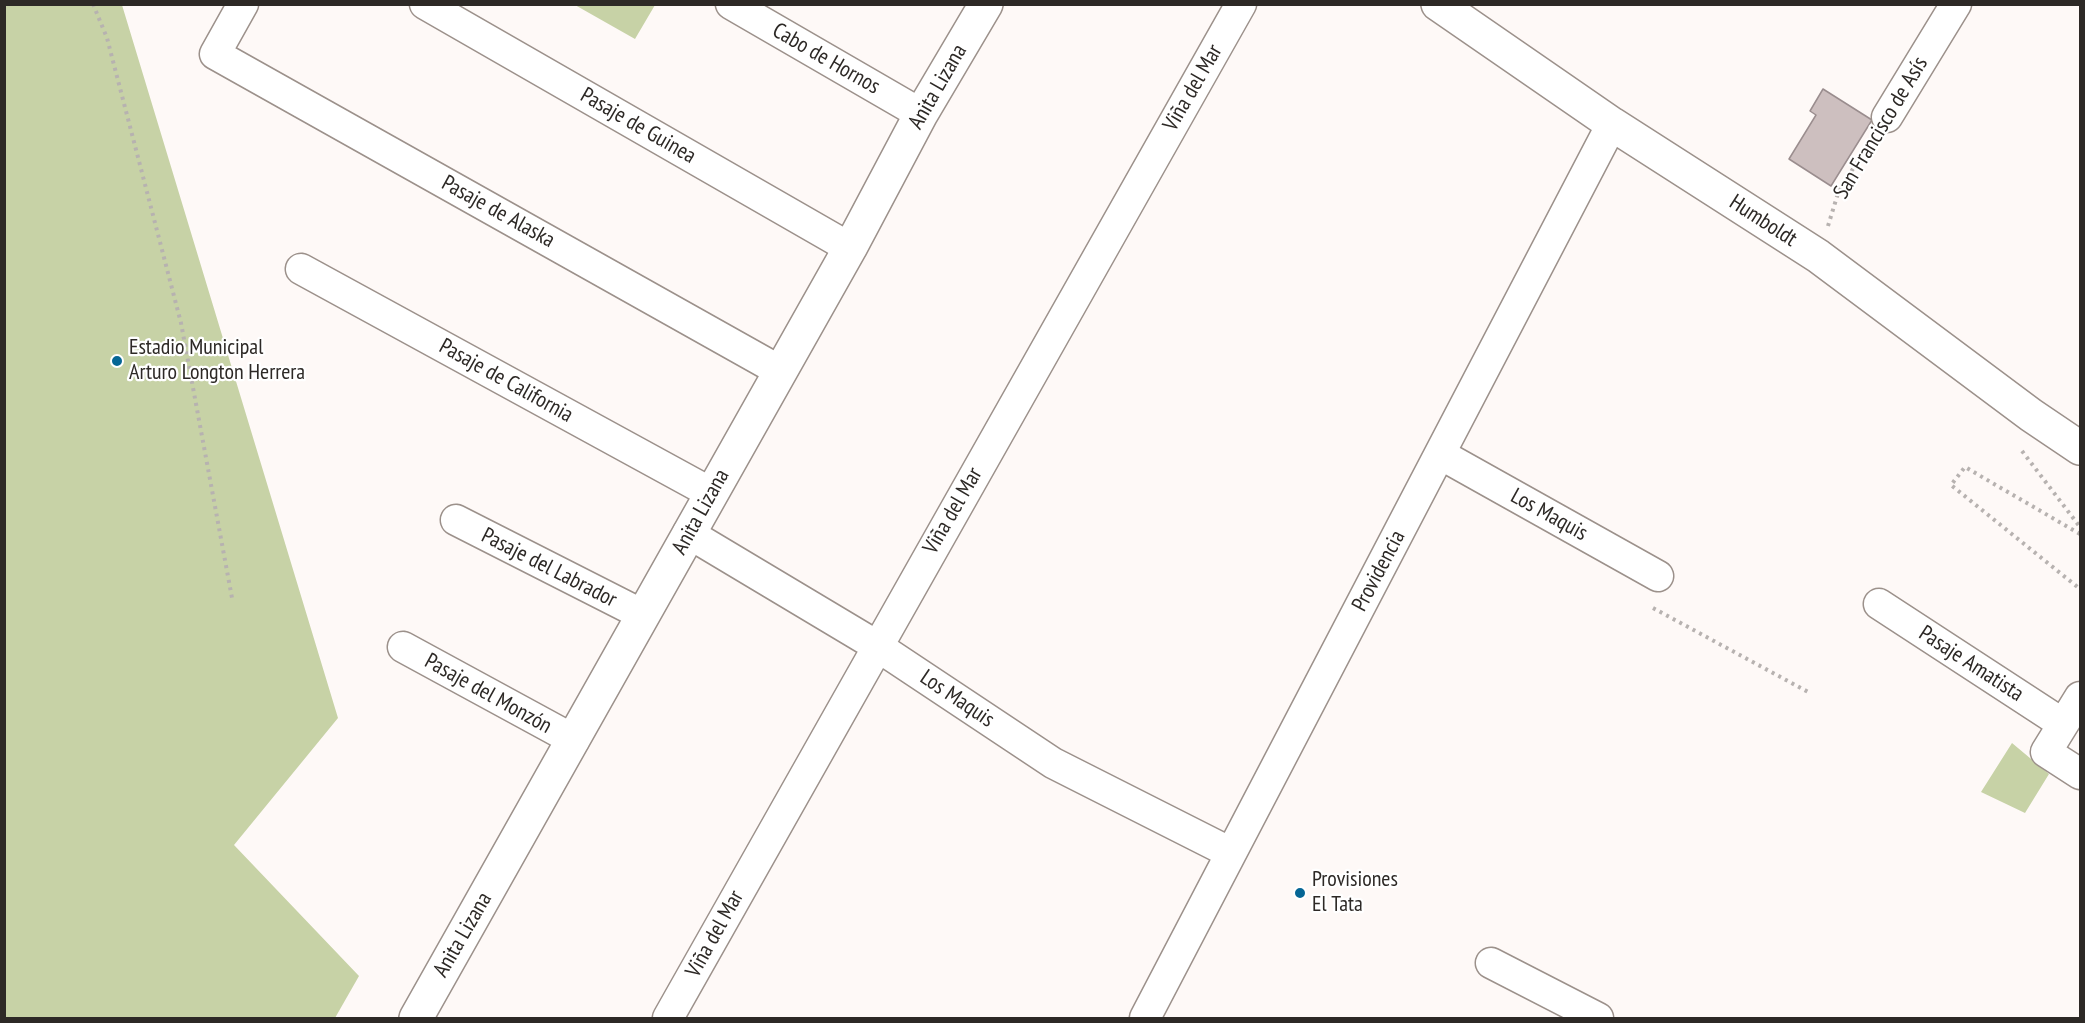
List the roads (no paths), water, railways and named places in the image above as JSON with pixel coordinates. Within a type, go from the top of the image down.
[{"type":"main road","name":"Anita Lizana","points":[[416,1018],[850,248],[921,114],[986,4]]},
{"type":"main road","name":"Humboldt","points":[[1438,4],[1612,124],[1818,256],[2031,415],[2080,448]]},
{"type":"street","name":"Pasaje de Alaska","points":[[243,4],[215,54],[780,371]]},
{"type":"street","name":"Pasaje de Guinea","points":[[426,4],[850,248]]},
{"type":"street","name":"Viña del Mar","points":[[668,1018],[1241,4]]},
{"type":"street","name":"San Francisco de Asís","points":[[1887,117],[1956,4]]},
{"type":"street","name":"Cabo de Hornos","points":[[734,5],[921,114]]},
{"type":"street","name":"Providencia","points":[[1145,1018],[1612,124]]},
{"type":"street","name":"Pasaje de California","points":[[302,268],[711,493]]},
{"type":"street","name":"Los Maquis","points":[[1440,454],[1658,576]]},
{"type":"street","name":"Pasaje del Labrador","points":[[456,520],[643,615]]},
{"type":"street","name":"Los Maquis","points":[[688,533],[877,646],[1053,763],[1231,853]]},
{"type":"street","name":"Pasaje Amatista","points":[[1879,604],[2063,724]]},
{"type":"street","name":"Pasaje del Monzón","points":[[402,647],[574,740]]},
{"type":"street","points":[[2080,697],[2046,752],[2080,774]]},
{"type":"street","points":[[1491,963],[1598,1018]]},
{"type":"place","name":"Estadio Municipal Arturo Longton Herrera","points":[[117,361]]},
{"type":"place","name":"Provisiones El Tata","points":[[1300,893]]}]
